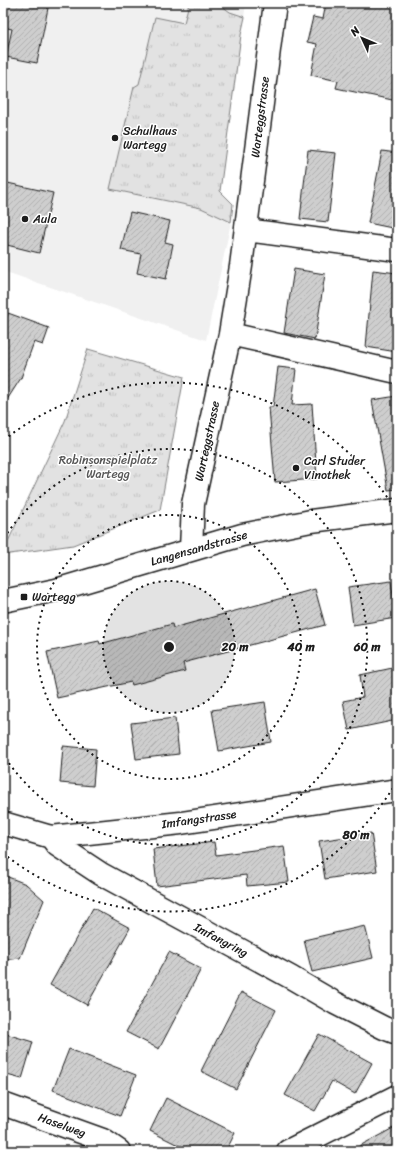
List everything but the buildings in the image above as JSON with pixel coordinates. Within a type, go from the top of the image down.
[{"type":"street","name":"Warteggstrasse","points":[[190,549],[193,504],[230,334],[246,230],[275,3]]},
{"type":"street","points":[[246,230],[397,250]]},
{"type":"street","points":[[230,334],[397,372]]},
{"type":"street","name":"Langensandstrasse","points":[[3,601],[56,590],[190,549],[242,535],[311,521],[397,510]]},
{"type":"street","name":"Imfangstrasse","points":[[3,822],[51,837],[181,822],[397,790]]},
{"type":"street","name":"Imfangring","points":[[51,837],[57,845],[101,874],[335,1003],[397,1033]]},
{"type":"street","points":[[288,1151],[397,1096]]},
{"type":"street","name":"Haselweg","points":[[3,1104],[103,1140],[119,1151]]},
{"type":"shaded area","name":"Schulhaus Wartegg","points":[[3,3],[246,3],[220,191],[233,204],[231,222],[206,340],[3,271]]},
{"type":"green space","points":[[189,3],[218,3],[230,12],[245,17],[241,35],[220,191],[233,204],[231,222],[201,208],[110,189],[134,87],[139,84],[155,17],[184,23]]},
{"type":"green space","name":"Robinsonspielplatz Wartegg","points":[[88,349],[184,377],[160,510],[73,545],[3,555],[3,552],[65,421]]},
{"type":"place","name":"Schulhaus Wartegg","points":[[115,138]]},
{"type":"place","name":"Aula","points":[[25,219]]},
{"type":"place","name":"Carl Studer Vinothek","points":[[296,468]]},
{"type":"place","name":"Wartegg","points":[[24,597]]}]
